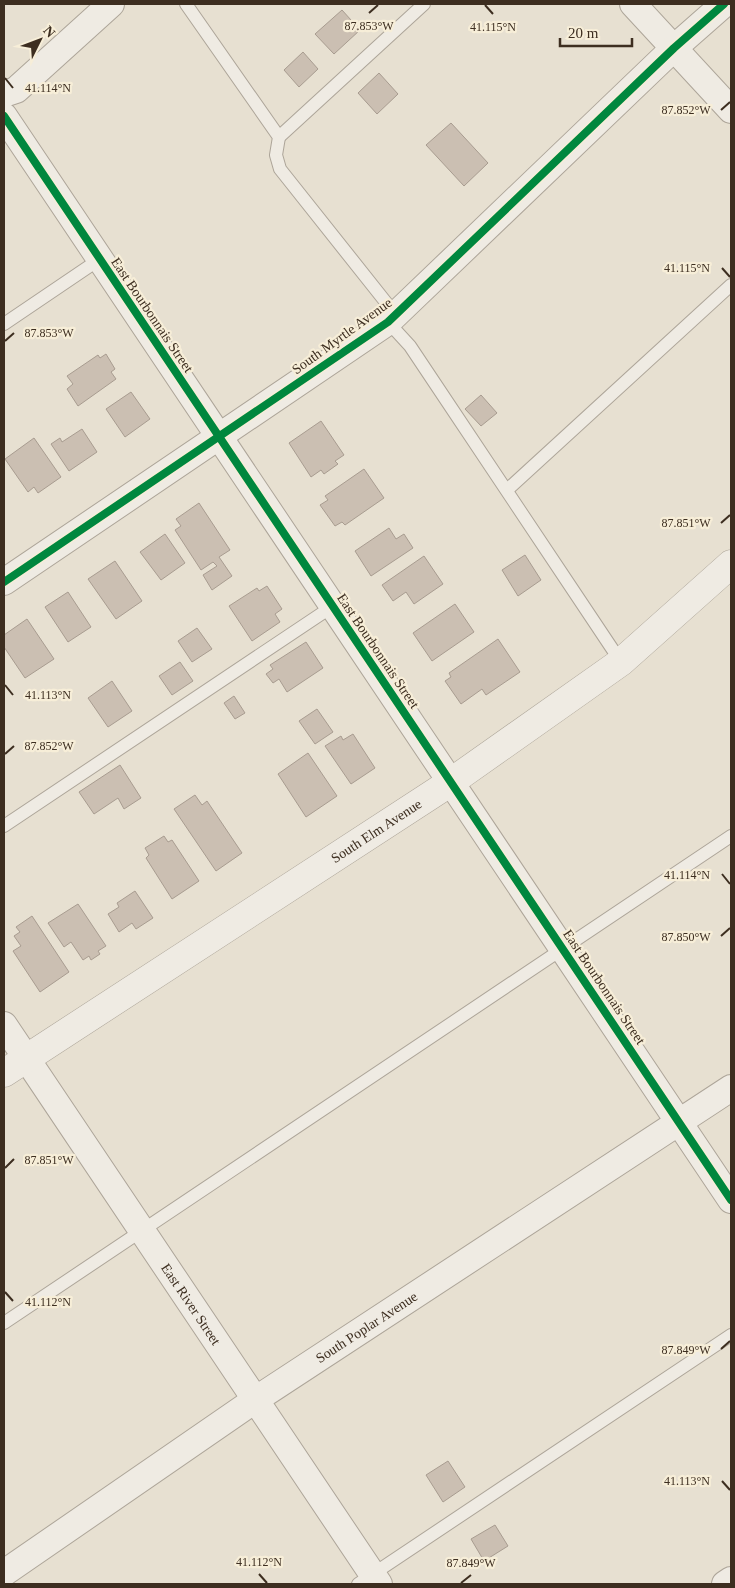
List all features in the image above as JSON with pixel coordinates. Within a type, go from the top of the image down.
[{"type":"street","points":[[4,94],[16,90],[111,4]]},
{"type":"street","points":[[633,4],[731,110]]},
{"type":"street","name":"South Myrtle Avenue","points":[[4,582],[220,437],[392,318],[674,48],[724,4]]},
{"type":"street","name":"East Bourbonnais Street","points":[[4,116],[731,1200]]},
{"type":"street","name":"South Elm Avenue","points":[[4,1073],[451,782],[622,662],[731,564]]},
{"type":"street","name":"East River Street","points":[[4,1025],[255,1400],[370,1581]]},
{"type":"street","name":"South Poplar Avenue","points":[[4,1573],[255,1400],[731,1088]]},
{"type":"street","points":[[725,1584],[731,1580]]},
{"type":"lane","points":[[186,4],[279,137]]},
{"type":"lane","points":[[424,4],[279,137],[276,155],[280,169],[392,318],[622,662]]},
{"type":"lane","points":[[4,324],[100,259]]},
{"type":"lane","points":[[507,490],[731,285]]},
{"type":"lane","points":[[4,826],[332,606]]},
{"type":"lane","points":[[4,1323],[731,836]]},
{"type":"lane","points":[[370,1581],[731,1335]]},
{"type":"building","points":[[342,10],[360,30],[334,54],[315,34]]},
{"type":"building","points":[[303,52],[318,69],[299,87],[284,70]]},
{"type":"building","points":[[379,73],[398,94],[377,114],[358,93]]},
{"type":"building","points":[[451,123],[488,163],[464,186],[426,145]]},
{"type":"building","points":[[106,354],[115,369],[111,372],[116,379],[78,406],[67,389],[73,384],[67,376],[98,355],[100,358]]},
{"type":"building","points":[[131,392],[150,419],[125,437],[106,409]]},
{"type":"building","points":[[481,395],[497,413],[481,426],[465,409]]},
{"type":"building","points":[[321,421],[344,455],[335,461],[338,464],[324,474],[321,470],[311,477],[289,443]]},
{"type":"building","points":[[82,429],[97,452],[69,471],[51,444],[60,438],[62,442]]},
{"type":"building","points":[[34,438],[61,477],[38,493],[34,487],[28,492],[5,459]]},
{"type":"building","points":[[364,469],[384,498],[345,525],[342,522],[335,526],[320,505],[328,500],[325,496]]},
{"type":"building","points":[[199,503],[230,550],[219,557],[232,576],[212,590],[203,575],[217,566],[213,562],[201,570],[175,530],[181,526],[176,519]]},
{"type":"building","points":[[389,528],[396,539],[404,534],[413,548],[371,576],[355,551]]},
{"type":"building","points":[[165,534],[185,563],[161,580],[140,552]]},
{"type":"building","points":[[525,555],[541,580],[518,596],[502,570]]},
{"type":"building","points":[[424,556],[443,584],[414,604],[406,592],[393,601],[382,585]]},
{"type":"building","points":[[115,561],[142,601],[116,619],[88,579]]},
{"type":"building","points":[[267,586],[282,609],[275,614],[280,622],[252,641],[229,606],[257,588],[259,591]]},
{"type":"building","points":[[68,592],[91,627],[68,642],[45,607]]},
{"type":"building","points":[[455,604],[474,632],[432,661],[413,633]]},
{"type":"building","points":[[27,619],[54,659],[25,678],[4,647],[4,635]]},
{"type":"building","points":[[197,628],[212,649],[192,662],[178,641]]},
{"type":"building","points":[[498,639],[520,672],[486,695],[482,689],[461,704],[445,681],[451,677],[449,673]]},
{"type":"building","points":[[306,642],[323,668],[287,692],[279,679],[273,683],[266,674],[273,669],[270,665]]},
{"type":"building","points":[[180,662],[193,681],[172,695],[159,676]]},
{"type":"building","points":[[112,681],[132,711],[108,727],[88,698]]},
{"type":"building","points":[[234,696],[245,713],[235,719],[224,703]]},
{"type":"building","points":[[317,709],[333,732],[315,744],[299,721]]},
{"type":"building","points":[[353,734],[375,768],[351,784],[325,746],[341,736],[343,740]]},
{"type":"building","points":[[308,753],[337,796],[306,817],[278,774]]},
{"type":"building","points":[[120,765],[141,798],[124,809],[118,798],[94,814],[79,792]]},
{"type":"building","points":[[195,795],[202,805],[207,801],[242,853],[216,871],[174,809]]},
{"type":"building","points":[[164,836],[168,842],[172,840],[199,881],[172,899],[146,858],[149,855],[145,848]]},
{"type":"building","points":[[135,891],[153,918],[136,929],[132,923],[119,932],[108,914],[119,907],[117,903]]},
{"type":"building","points":[[78,904],[106,946],[98,951],[100,954],[91,960],[89,956],[83,960],[71,942],[64,947],[48,923]]},
{"type":"building","points":[[32,916],[69,972],[40,992],[13,951],[21,946],[14,936],[20,932],[16,927]]},
{"type":"building","points":[[448,1461],[465,1487],[443,1502],[426,1475]]},
{"type":"building","points":[[495,1525],[508,1546],[484,1561],[471,1539]]},
{"type":"cycle path","points":[[4,582],[388,322],[674,48],[724,4]]},
{"type":"cycle path","points":[[4,116],[731,1200]]}]
